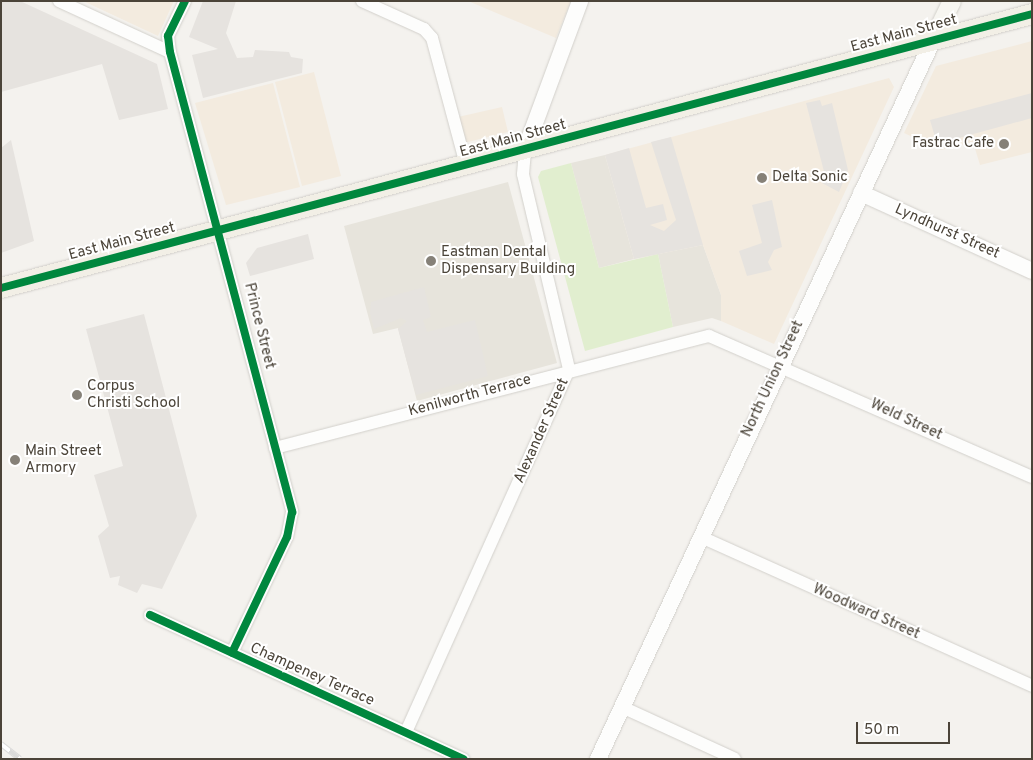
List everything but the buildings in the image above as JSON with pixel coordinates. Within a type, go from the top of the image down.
[{"type":"main road","name":"North Union Street","points":[[934,40],[952,1]]},
{"type":"main road","name":"East Main Street","points":[[1,288],[1032,14]]},
{"type":"street","points":[[59,1],[170,52]]},
{"type":"street","name":"Prince Street","points":[[185,1],[168,36],[170,52],[220,230],[290,504],[290,528],[232,653]]},
{"type":"street","points":[[362,1],[424,29],[432,38],[466,165]]},
{"type":"street","name":"Alexander Street","points":[[406,732],[569,369],[523,174],[526,150],[580,1]]},
{"type":"street","name":"North Union Street","points":[[598,759],[779,364],[934,40]]},
{"type":"street","name":"Lyndhurst Street","points":[[861,194],[1032,271]]},
{"type":"street","name":"Kenilworth Terrace","points":[[275,448],[569,369],[709,336],[779,364]]},
{"type":"street","name":"Weld Street","points":[[779,364],[1032,477]]},
{"type":"street","name":"Woodward Street","points":[[701,537],[1032,686]]},
{"type":"street","name":"Champeney Terrace","points":[[150,616],[463,759]]},
{"type":"street","points":[[622,707],[735,759]]},
{"type":"shaded area","points":[[1,1],[20,1],[157,64],[168,109],[119,120],[102,64],[1,92]]},
{"type":"shaded area","points":[[83,1],[174,1],[158,36]]},
{"type":"shaded area","points":[[203,1],[236,1],[226,33],[237,58],[253,57],[255,50],[289,52],[291,57],[303,59],[302,73],[203,98],[192,55],[218,49],[189,37]]},
{"type":"shaded area","points":[[468,1],[571,1],[556,38]]},
{"type":"shaded area","points":[[1032,41],[1032,152],[980,165],[973,142],[941,150],[904,133],[936,66]]},
{"type":"shaded area","points":[[314,72],[341,176],[302,186],[275,82]]},
{"type":"shaded area","points":[[889,78],[894,87],[774,344],[721,321],[721,295],[703,245],[634,259],[605,155]]},
{"type":"shaded area","points":[[273,83],[300,187],[226,205],[195,103]]},
{"type":"shaded area","points":[[1032,93],[1032,118],[937,144],[930,120]]},
{"type":"shaded area","points":[[820,100],[822,106],[832,103],[848,170],[839,192],[822,183],[826,179],[806,103]]},
{"type":"shaded area","points":[[502,107],[508,132],[464,143],[458,117]]},
{"type":"shaded area","points":[[671,137],[703,245],[634,259],[605,155],[629,148],[646,208],[663,204],[667,220],[650,225],[664,231],[676,220],[651,142]]},
{"type":"shaded area","points":[[11,140],[34,241],[1,253],[1,148]]},
{"type":"shaded area","points":[[605,155],[634,259],[599,268],[571,163]]},
{"type":"shaded area","points":[[508,182],[557,363],[417,401],[398,328],[373,334],[344,226]]},
{"type":"shaded area","points":[[772,200],[782,247],[774,250],[768,262],[772,270],[747,276],[739,251],[762,243],[752,205]]},
{"type":"shaded area","points":[[308,234],[314,259],[250,276],[246,263],[257,248]]},
{"type":"shaded area","points":[[703,245],[721,295],[721,321],[712,318],[673,327],[658,254]]},
{"type":"shaded area","points":[[424,287],[431,317],[423,320],[427,332],[475,320],[488,376],[416,395],[398,329],[407,321],[401,318],[374,329],[370,313],[371,302]]},
{"type":"shaded area","points":[[144,314],[197,516],[162,589],[142,584],[137,593],[118,585],[120,576],[110,578],[98,536],[109,526],[94,475],[123,466],[86,329]]},
{"type":"green space","points":[[571,163],[599,268],[658,254],[673,327],[585,351],[538,177],[541,171]]},
{"type":"railway","points":[[1,744],[20,759]]},
{"type":"cycle path","points":[[185,1],[168,36],[170,52],[292,512],[287,537],[232,653]]},
{"type":"cycle path","points":[[1,288],[1032,14]]},
{"type":"cycle path","points":[[150,615],[463,759]]},
{"type":"place","name":"Fastrac Cafe","points":[[1004,144]]},
{"type":"place","name":"Delta Sonic","points":[[762,178]]},
{"type":"place","name":"Eastman Dental Dispensary Building","points":[[431,261]]},
{"type":"place","name":"Corpus Christi School","points":[[77,395]]},
{"type":"place","name":"Main Street Armory","points":[[15,460]]}]
